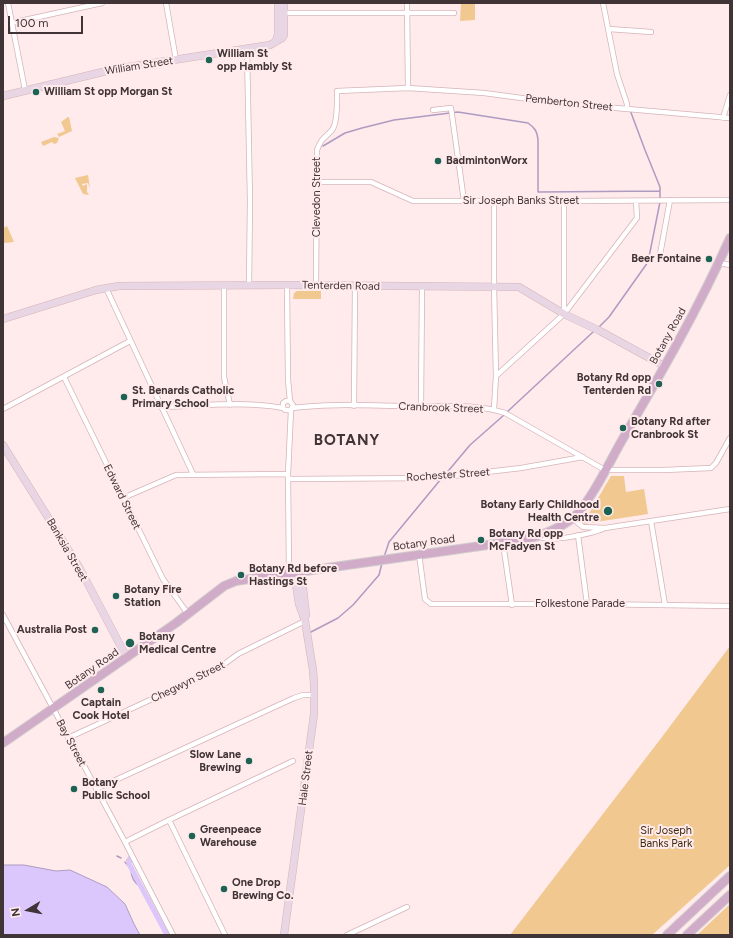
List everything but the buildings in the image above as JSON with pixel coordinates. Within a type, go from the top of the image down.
[{"type":"main road","name":"Botany Road","points":[[3,743],[127,658],[230,583],[243,579],[503,543],[538,537],[556,529],[574,516],[587,499],[605,470],[706,290],[730,238]]},
{"type":"main road","points":[[667,935],[730,876]]},
{"type":"main road","points":[[687,935],[730,895]]},
{"type":"street","points":[[8,3],[25,90]]},
{"type":"street","points":[[11,23],[102,3]]},
{"type":"street","points":[[166,3],[176,60]]},
{"type":"street","points":[[278,3],[281,13]]},
{"type":"street","points":[[281,13],[284,3]]},
{"type":"street","points":[[407,3],[408,88]]},
{"type":"street","points":[[603,3],[617,74],[627,104],[627,109]]},
{"type":"street","points":[[281,13],[454,13]]},
{"type":"street","name":"William Street","points":[[3,96],[115,69],[270,45],[276,41],[281,13]]},
{"type":"street","points":[[608,29],[651,32]]},
{"type":"street","points":[[247,49],[250,201],[249,285]]},
{"type":"street","name":"Pemberton Street","points":[[408,88],[484,92],[559,103],[730,118]]},
{"type":"street","name":"Clevedon Street","points":[[316,285],[317,150],[320,141],[333,129],[336,124],[337,91],[408,88]]},
{"type":"street","points":[[724,118],[730,95]]},
{"type":"street","points":[[433,110],[451,108],[464,201]]},
{"type":"street","name":"Sir Joseph Banks Street","points":[[317,182],[371,182],[413,201],[564,202],[730,200]]},
{"type":"street","points":[[659,260],[670,200]]},
{"type":"street","points":[[494,201],[496,376],[494,409]]},
{"type":"street","points":[[496,376],[564,314],[637,218],[636,201]]},
{"type":"street","points":[[564,202],[564,314]]},
{"type":"street","points":[[719,263],[730,264]]},
{"type":"street","points":[[224,285],[224,377],[230,405]]},
{"type":"street","points":[[287,285],[289,426],[288,477],[294,572]]},
{"type":"street","name":"Tenterden Road","points":[[3,319],[106,288],[119,286],[316,285],[519,287],[564,314],[600,331],[664,366]]},
{"type":"street","points":[[354,406],[355,286]]},
{"type":"street","points":[[421,407],[422,286]]},
{"type":"street","points":[[106,288],[193,474]]},
{"type":"street","points":[[3,409],[130,340]]},
{"type":"street","name":"Edward Street","points":[[64,377],[163,579],[188,614]]},
{"type":"street","name":"Cranbrook Street","points":[[161,407],[230,405],[469,407],[494,409],[505,413],[605,470]]},
{"type":"street","points":[[605,470],[711,468],[716,464],[730,438]]},
{"type":"street","name":"Banksia Street","points":[[3,445],[79,567],[127,658]]},
{"type":"street","name":"Rochester Street","points":[[123,498],[176,475],[435,478],[521,468],[583,457]]},
{"type":"street","points":[[574,516],[577,522],[584,527],[605,528],[730,509]]},
{"type":"street","points":[[651,521],[665,605]]},
{"type":"street","points":[[538,537],[546,539],[578,535],[597,532],[605,528]]},
{"type":"street","points":[[578,535],[588,604]]},
{"type":"street","points":[[503,543],[512,605]]},
{"type":"street","name":"Folkestone Parade","points":[[419,554],[425,599],[431,604],[730,606]]},
{"type":"street","name":"Hale Street","points":[[284,935],[314,714],[312,695],[313,670],[305,622],[299,604],[294,572]]},
{"type":"street","name":"Bay Street","points":[[3,615],[125,842],[173,935]]},
{"type":"street","name":"Chegwyn Street","points":[[68,738],[219,668],[238,654],[305,622]]},
{"type":"street","points":[[96,789],[262,712],[301,696],[312,695]]},
{"type":"street","points":[[125,842],[294,761]]},
{"type":"street","points":[[169,820],[225,935]]},
{"type":"street","points":[[348,935],[407,907]]},
{"type":"green space","points":[[461,3],[475,3],[475,20],[460,21]]},
{"type":"green space","points":[[68,117],[72,131],[59,137],[57,134],[65,131],[61,122]]},
{"type":"green space","points":[[54,137],[59,138],[57,143],[54,144],[52,142],[43,146],[41,142]]},
{"type":"green space","points":[[88,175],[90,188],[88,183],[82,184],[83,186],[87,184],[87,192],[89,195],[83,194],[75,178]]},
{"type":"green space","points":[[7,226],[14,242],[4,243],[4,246],[3,228]]},
{"type":"green space","points":[[297,291],[321,291],[321,299],[293,299],[294,293]]},
{"type":"green space","points":[[611,476],[624,476],[626,492],[644,489],[648,514],[583,524],[587,517]]},
{"type":"green space","name":"Sir Joseph Banks Park","points":[[730,646],[730,865],[652,935],[510,935],[662,737]]},
{"type":"green space","points":[[730,904],[730,932],[727,935],[697,935]]},
{"type":"shaded area","points":[[3,865],[24,865],[56,871],[70,870],[107,887],[125,904],[140,935],[3,935]]},
{"type":"waterway","points":[[630,110],[660,187],[660,198]]},
{"type":"waterway","points":[[323,146],[345,133],[362,128],[394,120],[458,112],[528,123],[532,126],[536,132],[538,140],[538,192],[660,191]]},
{"type":"waterway","points":[[598,328],[609,317],[648,262],[660,202]]},
{"type":"waterway","points":[[507,412],[593,332]]},
{"type":"waterway","points":[[444,476],[470,445],[504,415]]},
{"type":"waterway","points":[[384,557],[389,542],[441,479]]},
{"type":"waterway","points":[[309,633],[338,618],[353,605],[379,575],[382,563]]},
{"type":"waterway","points":[[117,856],[121,858]]},
{"type":"waterway","points":[[130,858],[129,864],[167,935]]},
{"type":"waterway","points":[[127,860],[129,864]]},
{"type":"waterway","points":[[125,862],[131,869],[132,877],[141,887]]},
{"type":"place","name":"William St opp Hambly St","points":[[209,60]]},
{"type":"place","name":"William St opp Morgan St","points":[[36,92]]},
{"type":"place","name":"BadmintonWorx","points":[[438,161]]},
{"type":"place","name":"Beer Fontaine","points":[[709,259]]},
{"type":"place","name":"Botany Rd opp Tenterden Rd","points":[[659,384]]},
{"type":"place","name":"St. Benards Catholic Primary School","points":[[124,397]]},
{"type":"place","name":"Botany Rd after Cranbrook St","points":[[623,428]]},
{"type":"place","name":"Botany Early Childhood Health Centre","points":[[608,511]]},
{"type":"place","name":"Botany Rd opp McFadyen St","points":[[481,540]]},
{"type":"place","name":"Botany Rd before Hastings St","points":[[241,575]]},
{"type":"place","name":"Botany Fire Station","points":[[116,596]]},
{"type":"place","name":"Australia Post","points":[[95,630]]},
{"type":"place","name":"Botany Medical Centre","points":[[130,643]]},
{"type":"place","name":"Captain Cook Hotel","points":[[101,690]]},
{"type":"place","name":"Slow Lane Brewing","points":[[249,761]]},
{"type":"place","name":"Botany Public School","points":[[74,789]]},
{"type":"place","name":"Greenpeace Warehouse","points":[[192,836]]},
{"type":"place","name":"One Drop Brewing Co.","points":[[224,889]]},
{"type":"district","name":"BOTANY","points":[[347,441]]}]
